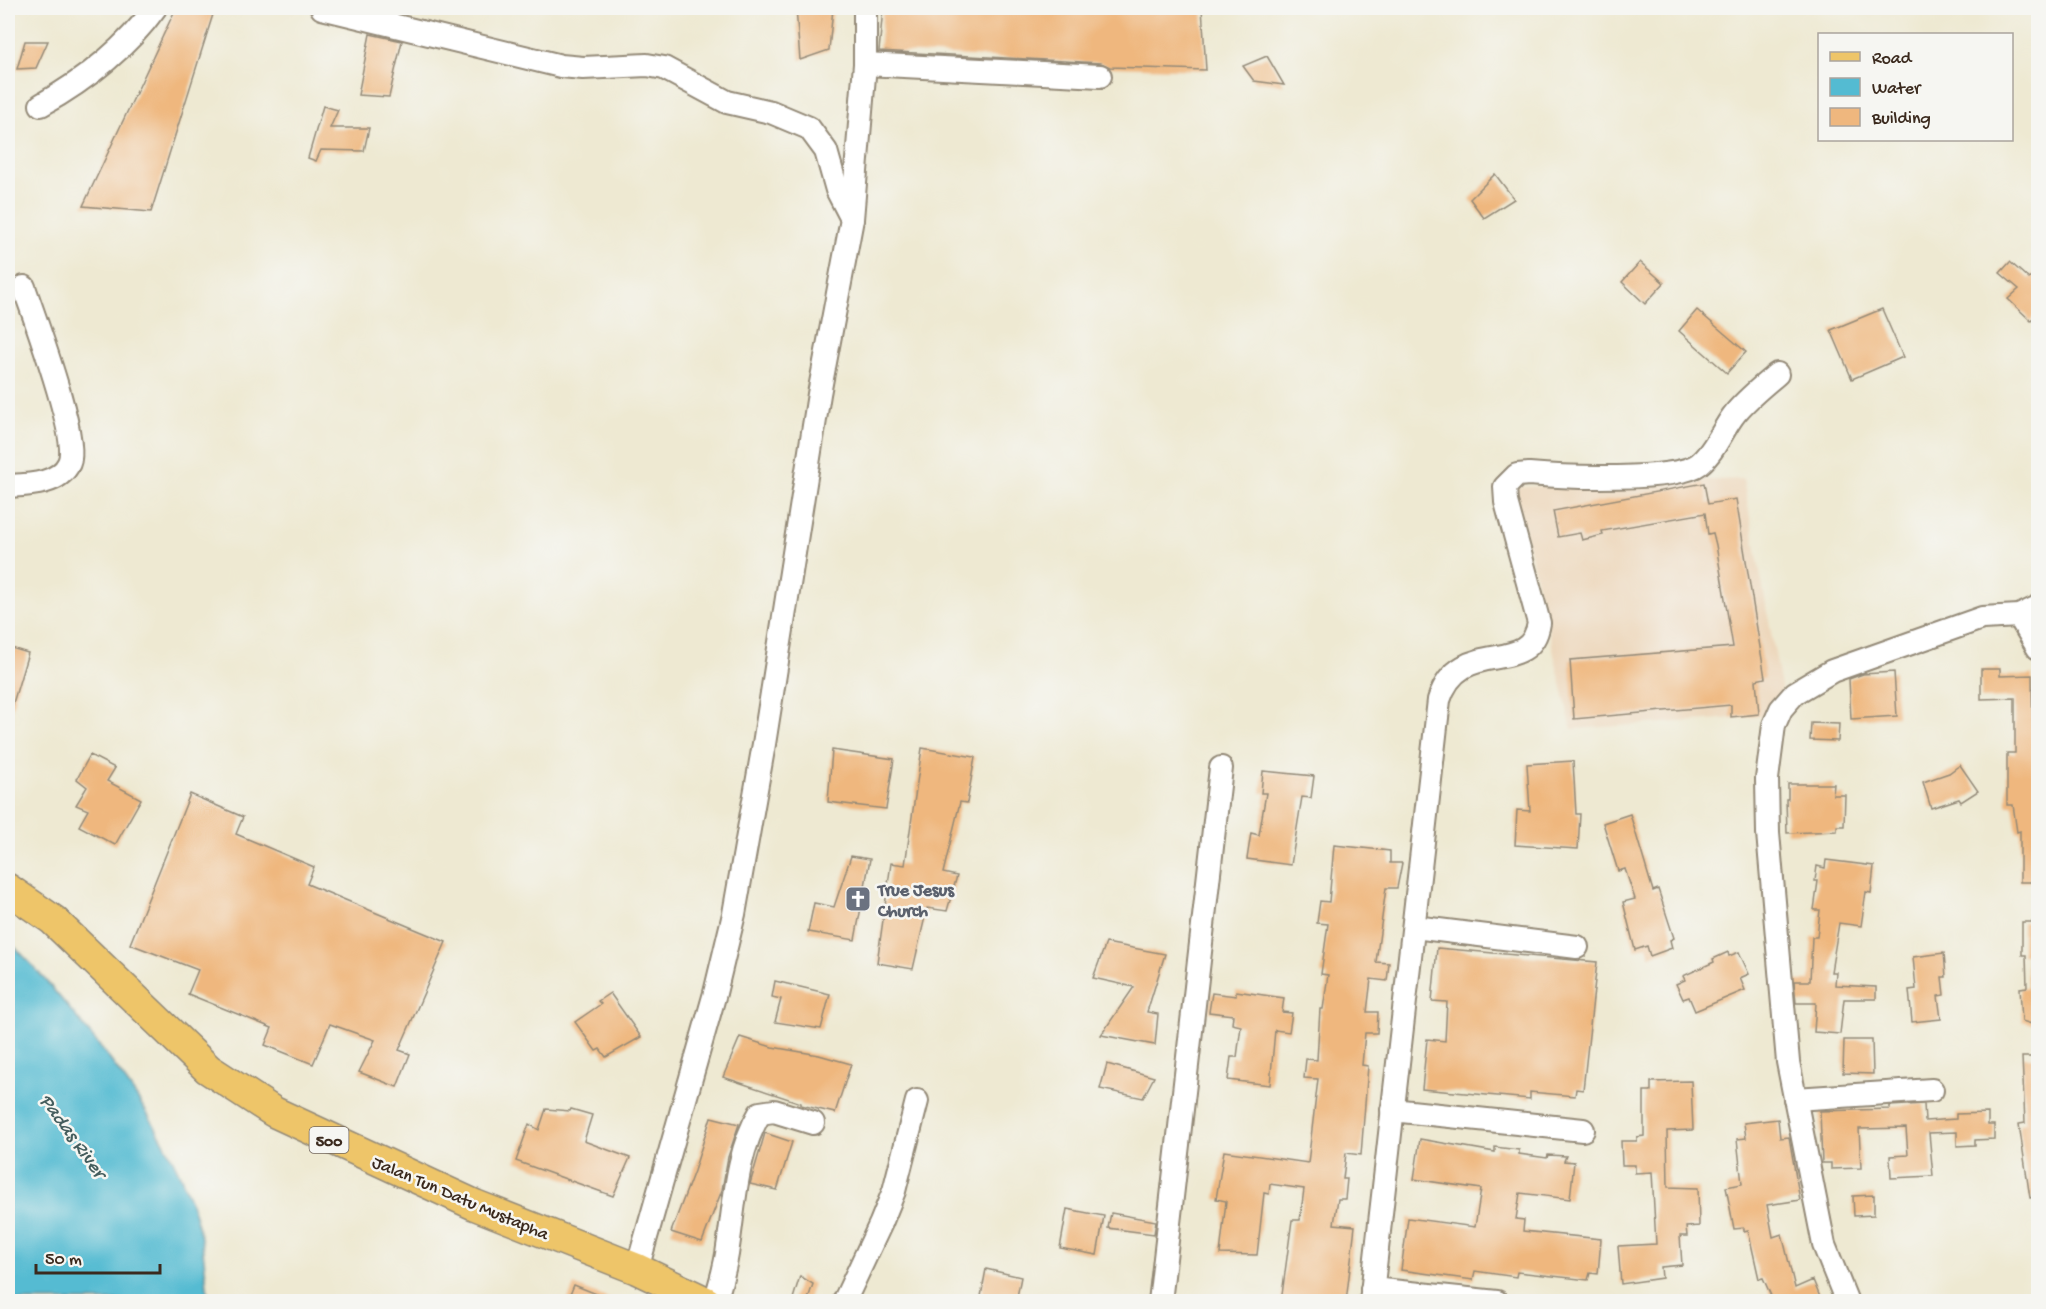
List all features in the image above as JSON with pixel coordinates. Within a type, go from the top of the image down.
[{"type":"main road","name":"Jalan Tun Datu Mustapha","points":[[8,890],[53,920],[159,1024],[208,1069],[238,1090],[328,1139],[475,1205],[637,1269],[706,1302]]},
{"type":"street","points":[[41,105],[71,88],[124,44],[155,8]]},
{"type":"street","points":[[322,8],[561,66],[583,68],[647,65],[664,68],[727,102],[771,112],[809,128],[826,151],[837,190],[852,219]]},
{"type":"street","points":[[637,1269],[715,993],[734,914],[764,744],[819,394],[852,219],[865,64],[865,8]]},
{"type":"street","points":[[865,64],[1100,76]]},
{"type":"street","points":[[8,486],[49,481],[60,474],[69,463],[71,451],[68,428],[24,287]]},
{"type":"street","points":[[1497,1302],[1371,1295],[1439,700],[1444,685],[1464,665],[1516,653],[1530,646],[1537,637],[1539,623],[1506,502],[1505,487],[1517,475],[1636,476],[1686,471],[1698,465],[1709,454],[1734,414],[1777,374]]},
{"type":"street","points":[[1846,1302],[1824,1245],[1788,1062],[1768,833],[1767,779],[1774,724],[1781,709],[1795,693],[1832,670],[1982,618],[2029,611],[2038,648]]},
{"type":"street","points":[[1160,1302],[1221,768]]},
{"type":"street","points":[[1414,927],[1577,946]]},
{"type":"street","points":[[1795,1099],[1932,1090]]},
{"type":"street","points":[[844,1302],[894,1191],[917,1101]]},
{"type":"street","points":[[1392,1110],[1583,1130]]},
{"type":"street","points":[[715,1302],[728,1248],[737,1180],[751,1129],[760,1113],[774,1111],[813,1123]]},
{"type":"shaded area","points":[[1743,479],[1782,692],[1767,716],[1572,729],[1514,487]]},
{"type":"water","name":"Padas River","points":[[8,941],[37,970],[105,1053],[144,1108],[161,1137],[189,1197],[199,1229],[209,1301],[8,1301]]},
{"type":"building","points":[[176,8],[215,8],[151,212],[83,206]]},
{"type":"building","points":[[796,8],[833,8],[829,50],[800,60]]},
{"type":"building","points":[[883,8],[1202,8],[1206,70],[1110,67],[1101,63],[879,51]]},
{"type":"building","points":[[370,34],[402,41],[389,97],[358,95]]},
{"type":"building","points":[[25,41],[48,41],[36,68],[17,69]]},
{"type":"building","points":[[1267,56],[1284,85],[1254,81],[1243,66]]},
{"type":"building","points":[[323,106],[338,110],[330,128],[369,128],[364,151],[321,150],[316,161],[308,158]]},
{"type":"building","points":[[1495,174],[1514,199],[1484,218],[1470,199]]},
{"type":"building","points":[[1640,262],[1664,283],[1645,304],[1622,282]]},
{"type":"building","points":[[2010,262],[2029,279],[2038,269],[2038,313],[2031,321],[2008,299],[2019,289],[2000,273]]},
{"type":"building","points":[[1882,309],[1903,357],[1852,379],[1831,330]]},
{"type":"building","points":[[1697,310],[1746,352],[1727,373],[1679,331]]},
{"type":"building","points":[[1704,483],[1708,504],[1736,499],[1765,678],[1756,680],[1759,714],[1731,717],[1731,705],[1574,719],[1570,660],[1733,647],[1716,545],[1713,533],[1708,534],[1705,513],[1602,531],[1603,535],[1582,540],[1580,533],[1558,537],[1553,511]]},
{"type":"building","points":[[8,647],[28,653],[11,710],[8,710]]},
{"type":"building","points":[[1981,669],[2000,669],[2000,676],[2032,675],[2033,753],[2038,753],[2038,882],[2020,882],[2020,831],[2017,832],[2013,805],[2007,805],[2007,753],[2015,753],[2015,698],[1981,699]]},
{"type":"building","points":[[1894,672],[1897,716],[1851,719],[1849,679],[1863,674]]},
{"type":"building","points":[[1811,723],[1839,724],[1838,741],[1810,740]]},
{"type":"building","points":[[922,748],[975,757],[967,803],[960,802],[943,873],[957,876],[947,911],[927,908],[913,969],[877,963],[891,863],[905,865]]},
{"type":"building","points":[[832,750],[894,759],[886,809],[828,802]]},
{"type":"building","points":[[90,755],[115,768],[107,781],[141,799],[115,845],[79,826],[88,810],[76,805],[87,787],[77,779]]},
{"type":"building","points":[[1573,761],[1576,814],[1580,814],[1578,849],[1515,845],[1517,810],[1530,811],[1527,764]]},
{"type":"building","points":[[1960,765],[1978,791],[1961,802],[1959,799],[1931,808],[1923,782],[1949,773]]},
{"type":"building","points":[[1263,771],[1314,776],[1311,798],[1302,797],[1291,865],[1247,859],[1251,833],[1259,835],[1266,793],[1261,793]]},
{"type":"building","points":[[1788,784],[1834,784],[1833,795],[1845,795],[1844,826],[1837,826],[1837,831],[1787,833]]},
{"type":"building","points":[[190,794],[243,817],[236,834],[314,867],[307,884],[446,942],[399,1050],[410,1054],[397,1087],[359,1072],[375,1040],[330,1024],[313,1064],[265,1045],[272,1028],[188,994],[198,970],[130,944]]},
{"type":"building","points":[[1630,814],[1653,891],[1658,889],[1674,938],[1670,940],[1672,948],[1650,956],[1647,946],[1635,950],[1623,902],[1635,899],[1625,869],[1618,871],[1603,823]]},
{"type":"building","points":[[1334,845],[1390,851],[1390,863],[1402,863],[1397,888],[1386,888],[1376,962],[1389,963],[1387,981],[1371,979],[1367,1012],[1378,1012],[1377,1033],[1365,1033],[1362,1065],[1368,1066],[1361,1155],[1346,1153],[1343,1179],[1347,1179],[1345,1199],[1338,1199],[1334,1224],[1355,1226],[1346,1302],[1281,1302],[1292,1220],[1300,1220],[1304,1189],[1270,1184],[1269,1194],[1264,1193],[1257,1255],[1220,1254],[1226,1201],[1216,1199],[1224,1151],[1308,1163],[1318,1079],[1304,1078],[1306,1059],[1317,1060],[1320,1009],[1323,1009],[1328,975],[1321,974],[1328,924],[1317,923],[1320,901],[1329,902]]},
{"type":"building","points":[[851,856],[870,859],[855,940],[808,932],[814,903],[834,907]]},
{"type":"building","points":[[1826,860],[1874,866],[1871,893],[1866,892],[1861,926],[1839,923],[1831,972],[1836,972],[1835,985],[1876,987],[1876,999],[1844,999],[1840,1034],[1814,1032],[1816,1003],[1796,1003],[1794,981],[1810,981],[1812,937],[1817,937],[1820,910],[1814,910],[1818,881],[1815,881],[1817,866],[1825,868]]},
{"type":"building","points":[[2022,922],[2038,922],[2038,1026],[2022,1021],[2020,988],[2027,987],[2026,955],[2022,955]]},
{"type":"building","points":[[1106,943],[1165,954],[1147,1012],[1158,1014],[1155,1045],[1101,1035],[1134,987],[1093,978]]},
{"type":"building","points":[[1437,948],[1597,962],[1583,1090],[1576,1089],[1575,1096],[1530,1092],[1530,1099],[1422,1089],[1427,1039],[1445,1041],[1447,1002],[1432,1001]]},
{"type":"building","points":[[1728,952],[1729,956],[1739,952],[1749,974],[1740,978],[1745,990],[1695,1011],[1689,997],[1683,999],[1676,984],[1685,980],[1683,976],[1714,962],[1713,959]]},
{"type":"building","points":[[1944,953],[1946,977],[1942,977],[1944,995],[1938,996],[1941,1019],[1912,1022],[1909,990],[1916,989],[1913,957]]},
{"type":"building","points":[[775,981],[830,994],[821,1029],[775,1022],[781,999],[772,997]]},
{"type":"building","points":[[1236,991],[1284,998],[1282,1012],[1292,1013],[1289,1032],[1275,1030],[1270,1085],[1228,1080],[1231,1057],[1237,1057],[1241,1026],[1232,1024],[1233,1015],[1209,1012],[1212,993],[1236,996]]},
{"type":"building","points":[[610,993],[641,1037],[606,1057],[600,1049],[596,1051],[575,1022],[601,1004],[598,1001]]},
{"type":"building","points":[[740,1037],[772,1047],[819,1055],[851,1064],[835,1113],[801,1105],[801,1103],[723,1077]]},
{"type":"building","points":[[1844,1040],[1872,1040],[1873,1074],[1843,1073]]},
{"type":"building","points":[[2022,1057],[2038,1057],[2038,1197],[2030,1198],[2019,1124],[2025,1123]]},
{"type":"building","points":[[1107,1064],[1154,1077],[1143,1098],[1100,1089]]},
{"type":"building","points":[[1691,1081],[1693,1130],[1667,1131],[1668,1187],[1698,1188],[1699,1226],[1686,1227],[1687,1236],[1680,1236],[1682,1265],[1661,1267],[1662,1278],[1621,1284],[1618,1246],[1656,1244],[1652,1172],[1635,1173],[1635,1165],[1622,1165],[1621,1141],[1637,1141],[1637,1137],[1644,1136],[1644,1091],[1651,1091],[1651,1082]]},
{"type":"building","points":[[1924,1104],[1925,1121],[1956,1119],[1956,1114],[1988,1113],[1988,1125],[1994,1125],[1994,1139],[1975,1140],[1975,1145],[1957,1146],[1957,1132],[1929,1133],[1933,1176],[1891,1178],[1890,1156],[1908,1155],[1906,1128],[1859,1129],[1861,1168],[1831,1169],[1831,1163],[1822,1163],[1820,1111],[1890,1109],[1890,1106]]},
{"type":"building","points":[[546,1109],[570,1111],[571,1109],[592,1115],[584,1141],[630,1158],[613,1196],[516,1161],[529,1124],[539,1130]]},
{"type":"building","points":[[711,1117],[739,1124],[728,1157],[722,1190],[702,1242],[671,1232]]},
{"type":"building","points":[[1778,1119],[1780,1138],[1789,1137],[1800,1200],[1767,1205],[1773,1237],[1782,1234],[1795,1288],[1813,1280],[1822,1302],[1764,1302],[1772,1298],[1763,1278],[1759,1279],[1748,1230],[1734,1229],[1726,1187],[1742,1184],[1737,1139],[1746,1138],[1744,1123]]},
{"type":"building","points":[[765,1133],[792,1142],[777,1190],[750,1184]]},
{"type":"building","points":[[1420,1139],[1495,1152],[1495,1147],[1519,1150],[1519,1154],[1547,1158],[1548,1155],[1566,1156],[1564,1161],[1574,1162],[1570,1199],[1520,1193],[1516,1219],[1524,1220],[1523,1231],[1601,1239],[1598,1274],[1590,1273],[1588,1280],[1517,1272],[1516,1277],[1475,1271],[1473,1280],[1401,1270],[1408,1218],[1475,1227],[1481,1189],[1414,1179]]},
{"type":"building","points":[[1874,1195],[1874,1215],[1854,1216],[1853,1196]]},
{"type":"building","points":[[1067,1209],[1104,1216],[1097,1255],[1060,1248]]},
{"type":"building","points":[[1111,1213],[1156,1221],[1154,1234],[1108,1228]]},
{"type":"building","points":[[986,1269],[1021,1277],[1016,1302],[980,1302]]},
{"type":"building","points":[[800,1276],[813,1284],[807,1302],[792,1302]]},
{"type":"building","points":[[574,1285],[614,1301],[614,1302],[567,1302]]},
{"type":"place","name":"True Jesus Church","points":[[858,899]]}]
